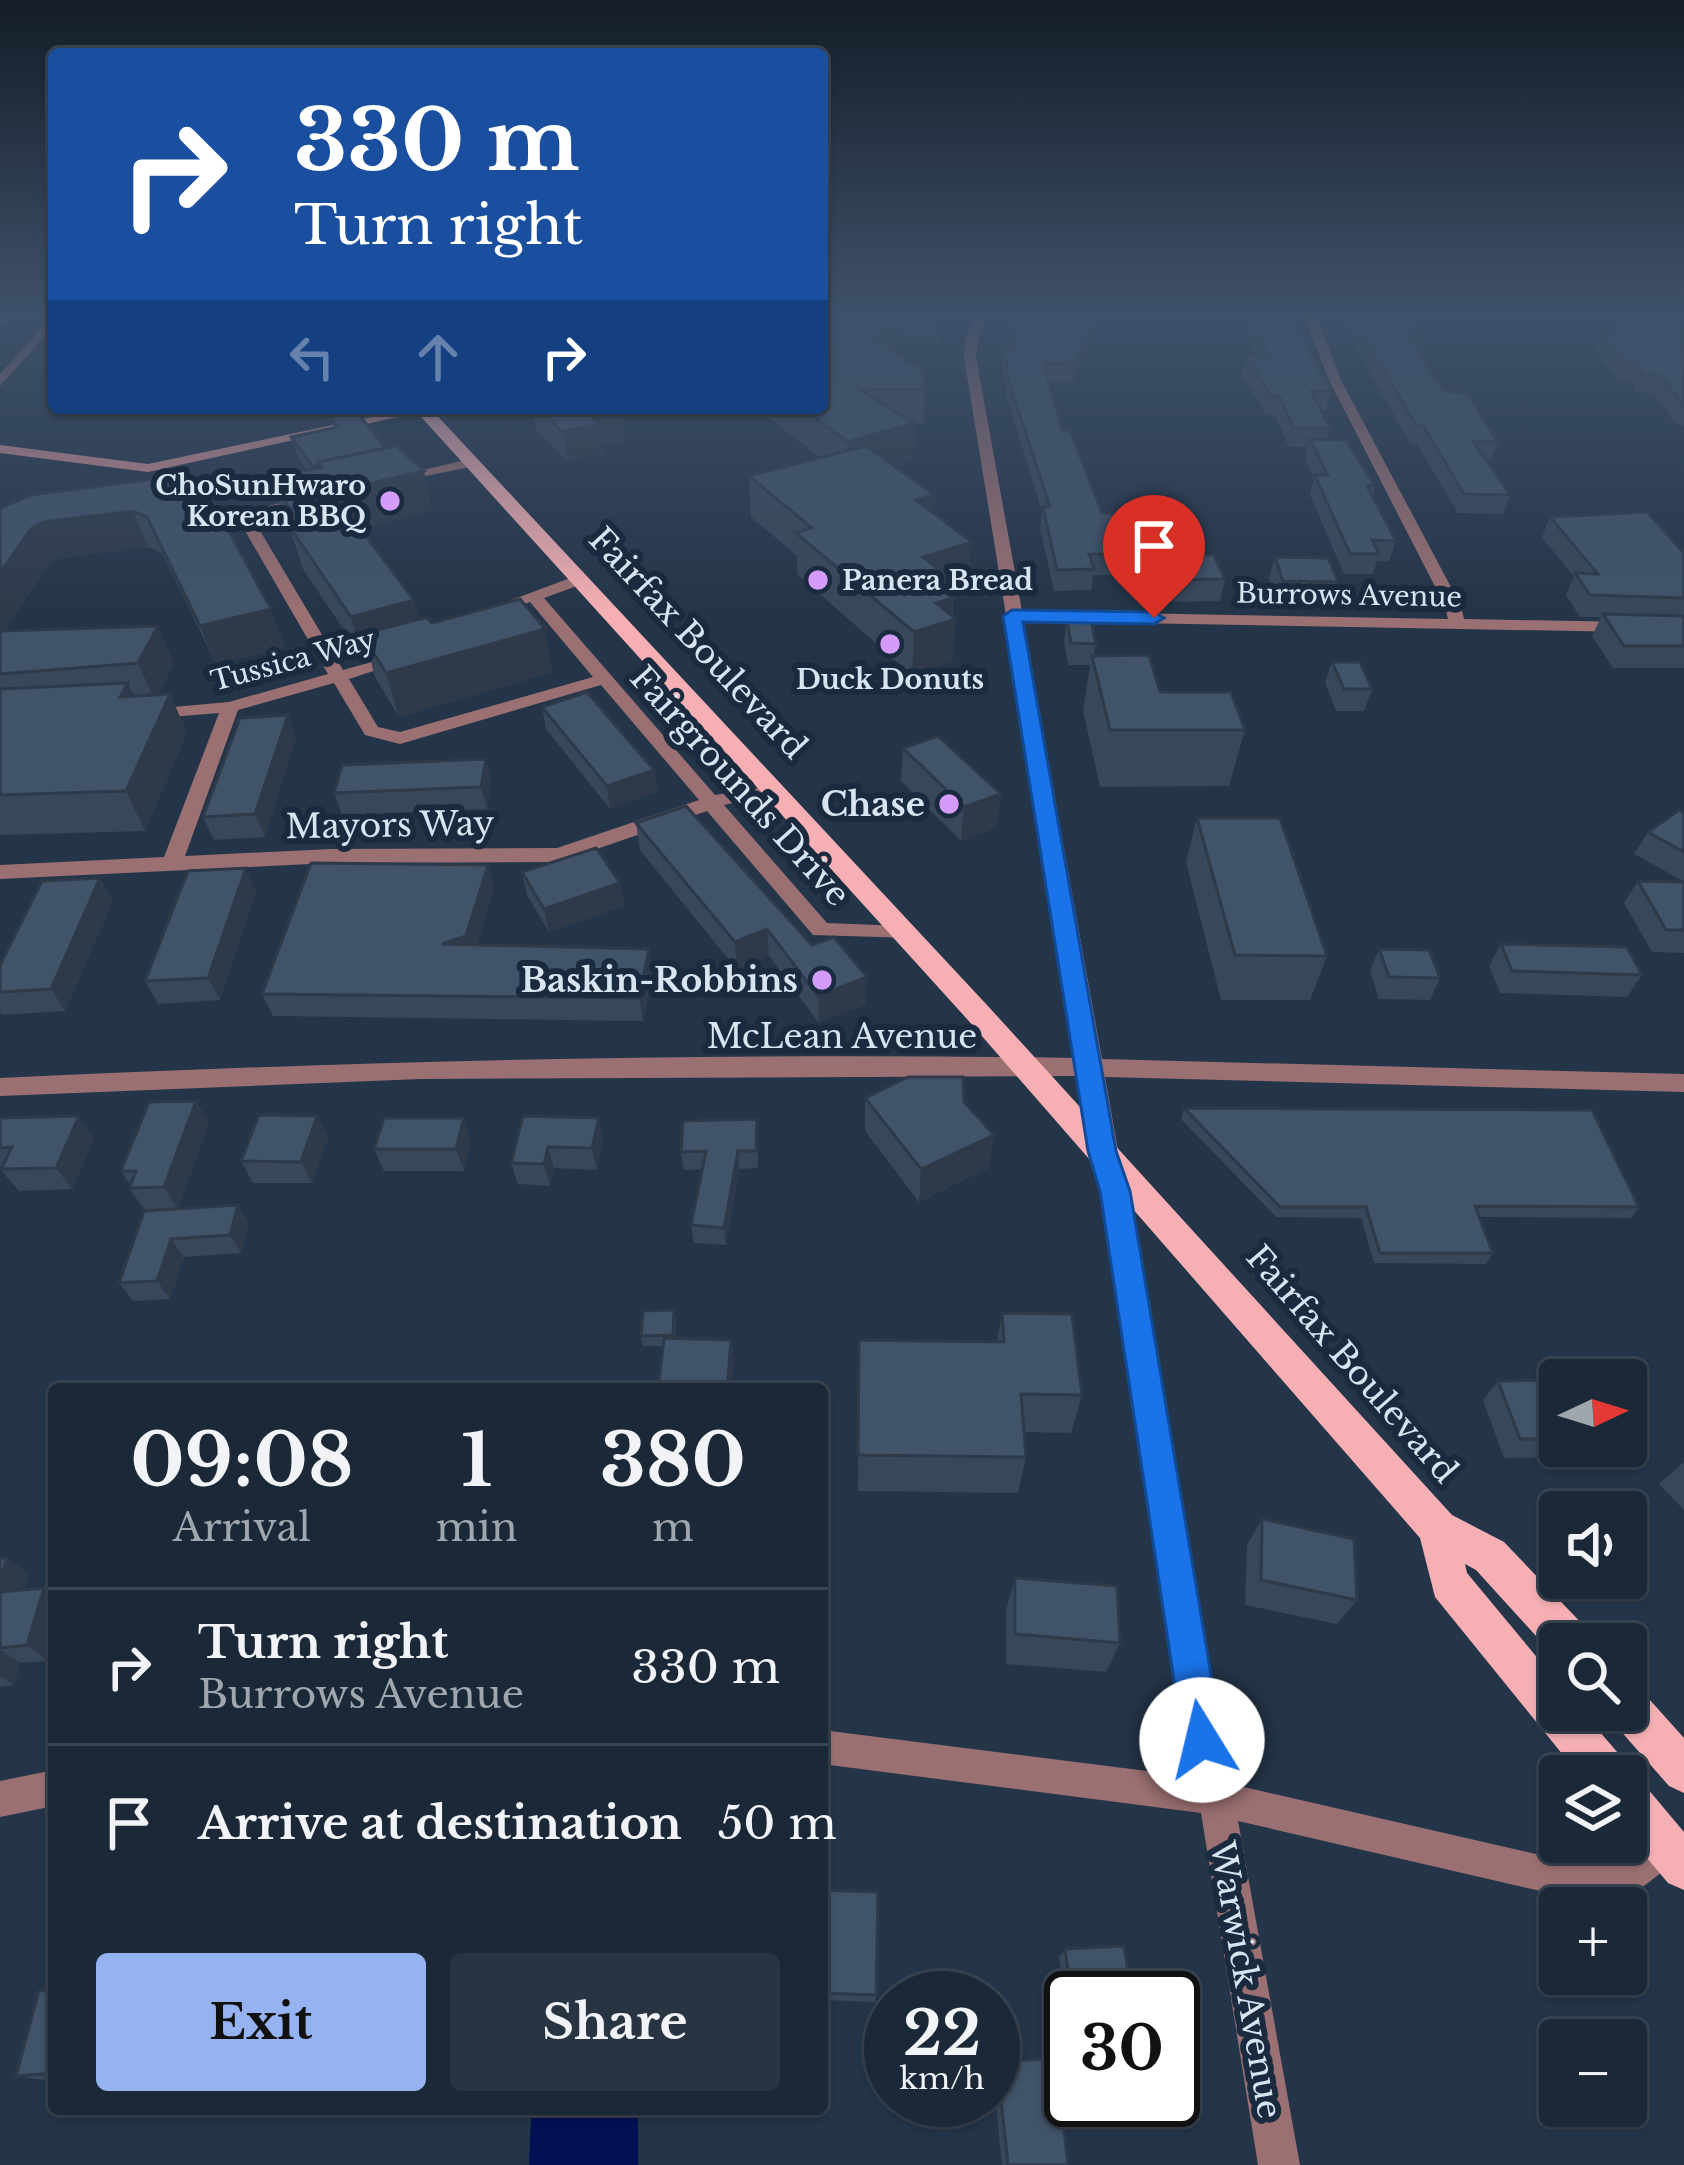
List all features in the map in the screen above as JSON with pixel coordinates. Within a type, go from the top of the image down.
[{"type":"main road","name":"Fairfax Boulevard","points":[[426,414],[1028,1069],[1438,1529],[1490,1556],[1552,1623]]},
{"type":"main road","name":"Fairfax Boulevard","points":[[1438,1529],[1449,1583],[1591,1755]]},
{"type":"main road","points":[[1647,1730],[1684,1771]]},
{"type":"main road","points":[[1647,1823],[1675,1857]]},
{"type":"street","name":"Warwick Avenue","points":[[979,411],[1279,2165]]},
{"type":"street","points":[[1351,411],[1444,587],[1457,624]]},
{"type":"street","points":[[0,449],[142,468],[398,414]]},
{"type":"street","points":[[367,485],[470,463]]},
{"type":"street","name":"Fairgrounds Drive","points":[[321,495],[244,517],[370,731],[400,739],[604,679]]},
{"type":"street","points":[[475,614],[536,599],[579,580]]},
{"type":"street","name":"Fairgrounds Drive","points":[[536,599],[821,930],[904,933]]},
{"type":"street","name":"Burrows Avenue","points":[[1012,616],[1684,628]]},
{"type":"street","name":"Tussica Way","points":[[132,715],[230,707],[416,655]]},
{"type":"street","points":[[172,863],[230,707]]},
{"type":"street","name":"Mayors Way","points":[[0,872],[172,863],[560,855],[710,802],[772,789]]},
{"type":"street","name":"McLean Avenue","points":[[0,1088],[354,1070],[1402,1070],[1684,1083]]},
{"type":"street","points":[[828,1748],[1213,1797],[1575,1881],[1631,1874],[1675,1857]]},
{"type":"street","points":[[0,1799],[48,1789]]},
{"type":"shaded area","points":[[638,2115],[638,2165],[529,2165],[531,2118]]},
{"type":"building","points":[[894,411],[914,423],[848,442],[809,414]]},
{"type":"building","points":[[1019,411],[1057,411],[1062,430],[1070,430],[1102,513],[1115,513],[1128,554],[1089,554],[1094,569],[1057,570],[1043,507],[1050,507]]},
{"type":"building","points":[[1286,411],[1321,411],[1330,428],[1294,428]]},
{"type":"building","points":[[1408,411],[1478,411],[1498,442],[1473,441],[1510,495],[1464,494],[1423,425],[1416,425]]},
{"type":"building","points":[[358,414],[386,448],[313,467],[291,437],[338,427],[330,416]]},
{"type":"building","points":[[544,414],[604,414],[592,417],[599,424],[563,432]]},
{"type":"building","points":[[1310,439],[1346,440],[1375,486],[1367,486],[1396,541],[1372,540],[1379,554],[1350,554],[1315,475],[1328,475]]},
{"type":"building","points":[[396,446],[424,471],[333,492],[414,600],[351,617],[290,527],[301,525],[270,479],[322,467],[318,462]]},
{"type":"building","points":[[866,446],[935,495],[916,500],[972,542],[923,557],[944,573],[928,578],[953,598],[936,603],[956,619],[914,632],[796,533],[812,528],[749,476]]},
{"type":"building","points":[[154,479],[206,489],[271,609],[200,626],[147,517],[133,511],[44,522],[31,529],[0,573],[0,508],[31,495]]},
{"type":"building","points":[[1647,512],[1684,553],[1684,598],[1590,595],[1575,573],[1598,574],[1550,517]]},
{"type":"building","points":[[1153,555],[1214,555],[1225,579],[1163,580]]},
{"type":"building","points":[[1275,557],[1328,558],[1338,582],[1283,581]]},
{"type":"building","points":[[520,599],[545,629],[386,673],[362,634],[427,617],[432,623]]},
{"type":"building","points":[[1603,614],[1684,616],[1684,646],[1624,646]]},
{"type":"building","points":[[1067,620],[1091,620],[1096,644],[1071,643]]},
{"type":"building","points":[[158,626],[138,663],[0,674],[0,631]]},
{"type":"building","points":[[1149,655],[1160,692],[1231,692],[1245,730],[1110,730],[1092,656]]},
{"type":"building","points":[[1332,662],[1360,662],[1372,689],[1344,689]]},
{"type":"building","points":[[128,683],[120,697],[170,694],[126,791],[0,795],[0,689]]},
{"type":"building","points":[[587,692],[654,770],[607,786],[542,707]]},
{"type":"building","points":[[288,715],[255,814],[203,817],[240,718]]},
{"type":"building","points":[[938,736],[1001,794],[964,807],[903,748]]},
{"type":"building","points":[[486,759],[481,787],[334,793],[342,765]]},
{"type":"building","points":[[686,806],[812,945],[834,937],[867,977],[818,996],[767,929],[735,942],[636,823]]},
{"type":"building","points":[[1679,810],[1684,813],[1684,852],[1648,832]]},
{"type":"building","points":[[1197,818],[1280,818],[1327,956],[1235,955]]},
{"type":"building","points":[[596,848],[620,883],[544,909],[522,872]]},
{"type":"building","points":[[311,863],[488,865],[466,936],[442,944],[649,949],[639,998],[262,994]]},
{"type":"building","points":[[246,868],[208,978],[145,981],[188,871]]},
{"type":"building","points":[[100,878],[51,989],[0,992],[0,965],[42,881]]},
{"type":"building","points":[[1638,881],[1684,882],[1684,930],[1666,930]]},
{"type":"building","points":[[1501,944],[1627,947],[1642,975],[1512,971]]},
{"type":"building","points":[[1379,949],[1429,950],[1440,978],[1389,977]]},
{"type":"building","points":[[908,1077],[963,1077],[964,1102],[994,1135],[921,1169],[865,1098]]},
{"type":"building","points":[[196,1101],[164,1187],[129,1188],[136,1171],[121,1171],[149,1102]]},
{"type":"building","points":[[1184,1108],[1592,1110],[1639,1207],[1475,1206],[1493,1253],[1380,1253],[1366,1207],[1280,1207]]},
{"type":"building","points":[[259,1115],[317,1116],[301,1162],[241,1161]]},
{"type":"building","points":[[79,1116],[56,1168],[1,1169],[12,1147],[0,1148],[0,1118]]},
{"type":"building","points":[[523,1116],[599,1118],[592,1148],[548,1147],[544,1164],[511,1163]]},
{"type":"building","points":[[384,1118],[464,1118],[456,1149],[374,1149]]},
{"type":"building","points":[[757,1119],[756,1151],[738,1151],[724,1228],[691,1225],[706,1151],[681,1152],[683,1121]]},
{"type":"building","points":[[238,1205],[230,1235],[171,1239],[157,1281],[119,1283],[144,1211]]},
{"type":"building","points":[[674,1310],[673,1335],[641,1336],[643,1311]]},
{"type":"building","points":[[1002,1313],[1072,1314],[1082,1395],[1021,1394],[1026,1457],[858,1455],[859,1340],[1004,1342]]},
{"type":"building","points":[[664,1338],[731,1340],[727,1383],[659,1383]]},
{"type":"building","points":[[1539,1380],[1539,1439],[1520,1439],[1498,1381]]},
{"type":"building","points":[[1262,1519],[1354,1539],[1357,1600],[1261,1580]]},
{"type":"building","points":[[1015,1578],[1117,1586],[1120,1643],[1015,1634]]},
{"type":"building","points":[[44,1588],[27,1645],[0,1648],[0,1592]]},
{"type":"building","points":[[828,1890],[878,1892],[876,1971],[864,1971],[864,1995],[828,1993]]},
{"type":"building","points":[[1124,1946],[1128,1971],[1068,1971],[1065,1949]]},
{"type":"building","points":[[48,1990],[48,2073],[16,2076],[39,1991]]},
{"type":"building","points":[[1044,2059],[1044,2127],[1064,2127],[1068,2165],[1008,2165],[1004,2127],[1020,2127],[1020,2060]]},
{"type":"place","name":"ChoSunHwaro Korean BBQ","points":[[390,501]]},
{"type":"place","name":"Panera Bread","points":[[818,580]]},
{"type":"place","name":"Duck Donuts","points":[[890,644]]},
{"type":"place","name":"Chase","points":[[949,804]]},
{"type":"place","name":"Baskin-Robbins","points":[[822,980]]},
{"type":"route","points":[[1154,618],[1012,616],[1092,1068],[1102,1151],[1115,1191],[1202,1740]]}]
